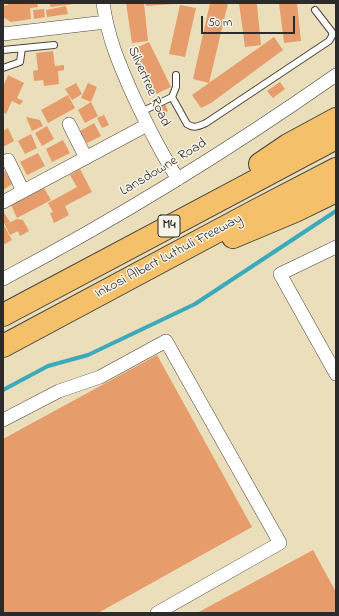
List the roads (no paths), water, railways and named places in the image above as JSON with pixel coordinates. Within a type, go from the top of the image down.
[{"type":"highway","points":[[153,234],[288,145],[336,119]]},
{"type":"highway","name":"Inkosi Albert Luthuli Freeway","points":[[3,315],[336,138]]},
{"type":"highway","name":"Inkosi Albert Luthuli Freeway","points":[[3,346],[336,169]]},
{"type":"highway","points":[[117,286],[296,211],[336,191]]},
{"type":"street","name":"Silvertree Road","points":[[103,3],[112,48],[146,125],[164,158],[178,179]]},
{"type":"street","points":[[3,34],[106,22]]},
{"type":"street","name":"Lansdowne Road","points":[[3,279],[56,251],[236,144],[336,76]]},
{"type":"street","points":[[68,124],[86,158]]},
{"type":"street","points":[[3,202],[146,125]]},
{"type":"street","points":[[8,160],[24,191]]},
{"type":"street","points":[[336,247],[280,274],[336,374]]},
{"type":"street","points":[[3,420],[59,391],[100,377],[166,342],[280,543],[158,613]]},
{"type":"lane","points":[[172,97],[187,124],[197,127],[206,123],[329,41],[332,36],[332,32],[315,10]]},
{"type":"lane","points":[[3,50],[54,44]]},
{"type":"lane","points":[[3,68],[20,62],[22,48]]},
{"type":"lane","points":[[141,112],[172,97],[176,87],[176,75]]},
{"type":"waterway","points":[[3,390],[48,366],[88,355],[195,304],[336,211]]}]
